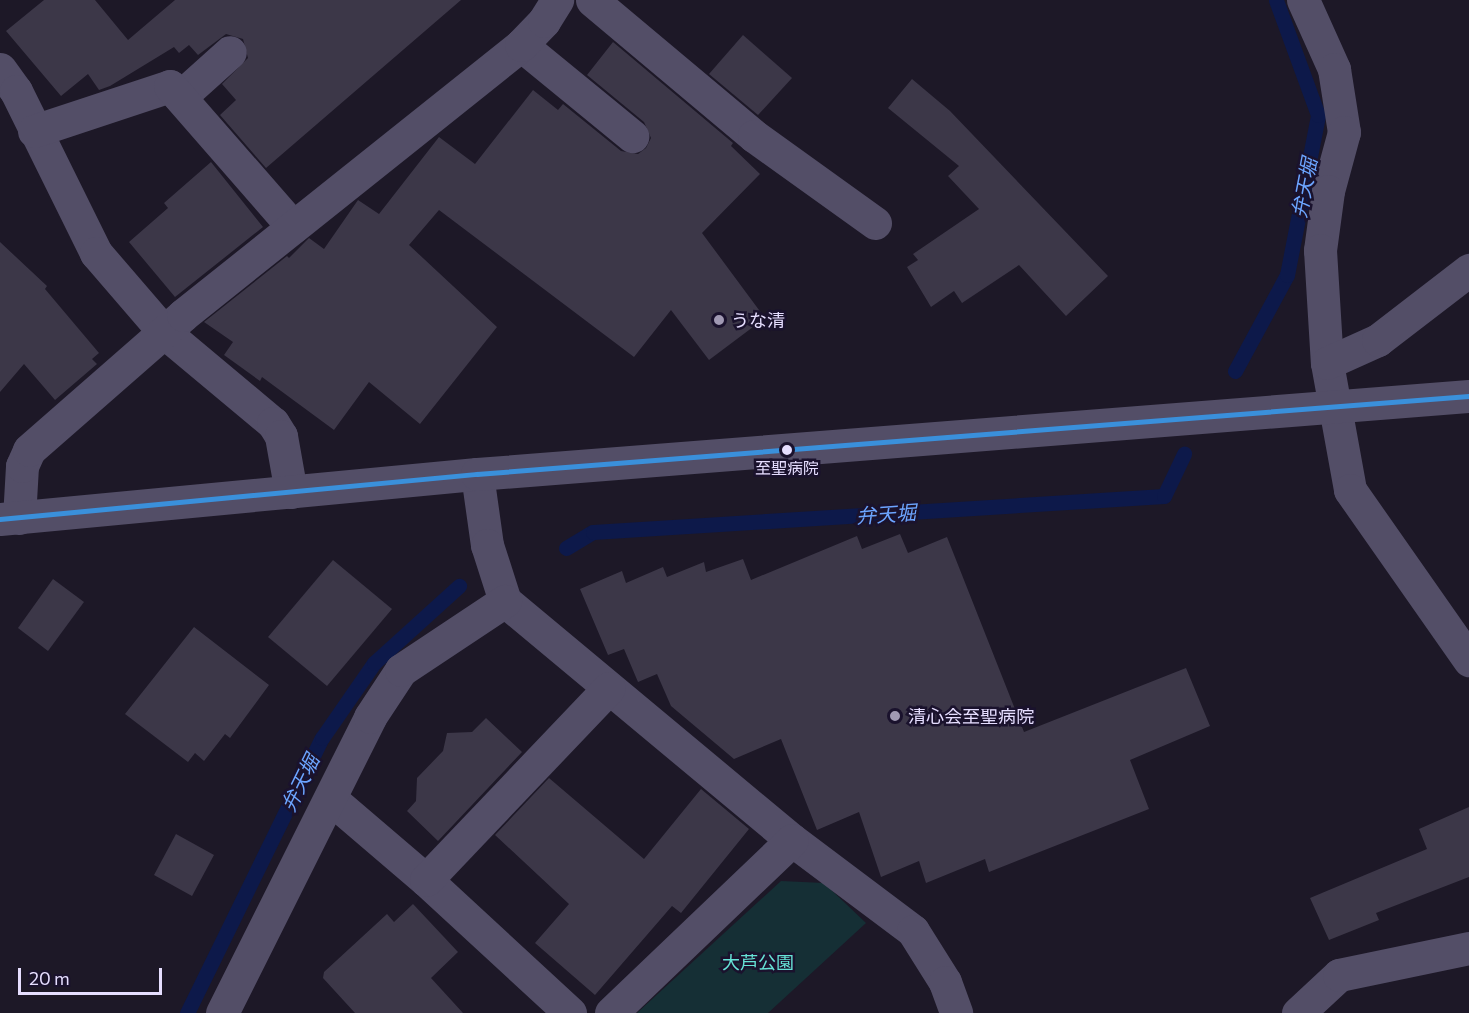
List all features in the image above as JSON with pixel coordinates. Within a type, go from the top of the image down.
[{"type":"street","points":[[557,0],[544,21],[521,45],[164,332],[30,450],[22,466],[10,518],[477,474],[1335,409],[1469,396]]},
{"type":"street","points":[[592,0],[754,136],[875,223]]},
{"type":"street","points":[[1303,0],[1334,69],[1344,132],[1328,191],[1320,250],[1327,363],[1350,490],[1469,660]]},
{"type":"street","points":[[521,45],[632,136]]},
{"type":"street","points":[[180,97],[230,52]]},
{"type":"street","points":[[0,69],[16,92],[96,253],[164,332],[273,423],[280,436],[291,492]]},
{"type":"street","points":[[34,131],[170,86],[293,227]]},
{"type":"street","points":[[1327,363],[1378,340],[1469,270]]},
{"type":"street","points":[[477,474],[487,545],[505,601],[792,840],[913,931],[945,982],[956,1013]]},
{"type":"street","points":[[222,1013],[370,717],[401,670],[505,601]]},
{"type":"street","points":[[426,880],[609,688]]},
{"type":"street","points":[[331,799],[426,880],[570,1013]]},
{"type":"street","points":[[610,1013],[792,840]]},
{"type":"street","points":[[1298,1013],[1339,975],[1469,948]]},
{"type":"green space","name":"大芦公園","points":[[781,881],[824,883],[866,923],[768,1013],[637,1013]]},
{"type":"building","points":[[44,0],[95,0],[128,40],[175,0],[461,0],[266,168],[220,115],[236,100],[222,84],[248,58],[243,39],[226,34],[198,55],[189,45],[179,53],[174,47],[110,86],[99,90],[88,74],[61,96],[6,31]]},
{"type":"building","points":[[743,35],[792,78],[758,115],[709,74]]},
{"type":"building","points":[[613,42],[733,143],[731,146],[760,174],[702,233],[765,318],[709,360],[671,310],[634,357],[439,210],[409,245],[497,327],[420,424],[369,382],[334,430],[262,377],[260,381],[224,355],[233,342],[204,322],[287,256],[289,258],[309,238],[324,249],[358,200],[379,214],[439,137],[475,164],[533,90],[558,110],[563,104],[621,151],[638,154],[646,148],[651,138],[644,122],[587,75]]},
{"type":"building","points":[[912,79],[950,111],[1108,276],[1066,316],[1019,265],[962,303],[954,291],[931,307],[907,267],[918,260],[913,254],[979,209],[948,176],[959,166],[888,108]]},
{"type":"building","points":[[211,162],[263,227],[175,297],[129,242],[168,208],[164,203]]},
{"type":"building","points":[[0,242],[47,286],[45,289],[99,353],[92,359],[97,364],[55,400],[24,364],[0,392]]},
{"type":"building","name":"清心会至聖病院","points":[[900,534],[908,553],[947,537],[1024,732],[1186,668],[1210,726],[1130,760],[1149,809],[989,872],[985,859],[926,883],[919,861],[881,877],[859,812],[817,830],[781,739],[734,759],[671,706],[657,674],[638,682],[624,649],[608,655],[580,589],[622,571],[626,583],[663,567],[667,577],[704,562],[706,572],[743,559],[751,580],[857,536],[862,549]]},
{"type":"building","points":[[333,560],[392,609],[327,686],[268,637]]},
{"type":"building","points":[[53,579],[84,602],[48,651],[18,628]]},
{"type":"building","points":[[194,627],[269,685],[230,738],[225,734],[204,761],[195,753],[188,762],[125,714]]},
{"type":"building","points":[[486,718],[522,752],[438,841],[407,811],[416,801],[417,778],[443,751],[447,733],[472,732]]},
{"type":"building","points":[[549,778],[644,859],[701,789],[749,829],[681,913],[672,906],[595,995],[535,943],[569,904],[495,835]]},
{"type":"building","points":[[1469,807],[1469,877],[1376,913],[1379,920],[1329,940],[1310,898],[1427,849],[1419,829]]},
{"type":"building","points":[[176,834],[214,855],[192,896],[154,875]]},
{"type":"building","points":[[413,904],[458,952],[431,978],[463,1013],[355,1013],[323,978],[324,972],[387,914],[394,922]]},
{"type":"waterway","name":"弁天堀","points":[[1235,371],[1287,275],[1318,115],[1276,0]]},
{"type":"waterway","name":"弁天堀","points":[[566,548],[593,532],[1164,496],[1184,454]]},
{"type":"waterway","name":"弁天堀","points":[[187,1013],[322,738],[374,663],[459,586]]},
{"type":"transit line","points":[[0,519],[477,474],[1469,396]]},
{"type":"place","name":"うな清","points":[[719,320]]},
{"type":"place","name":"至聖病院","points":[[787,450]]},
{"type":"place","name":"清心会至聖病院","points":[[895,716]]}]
